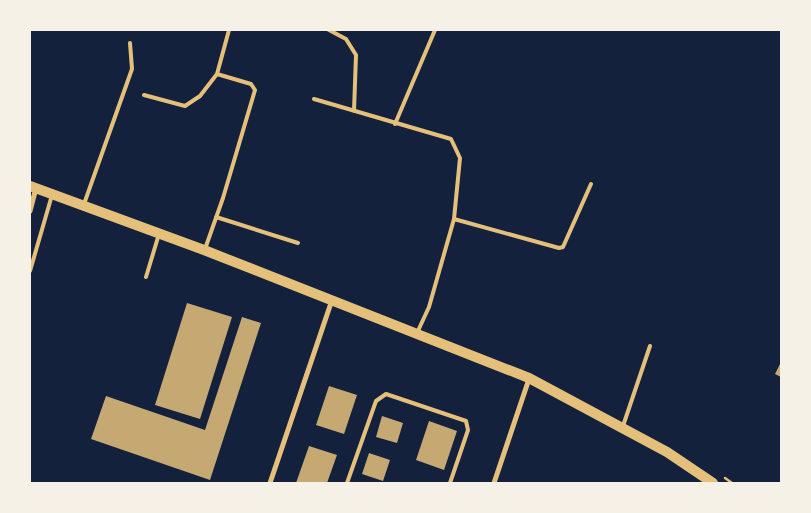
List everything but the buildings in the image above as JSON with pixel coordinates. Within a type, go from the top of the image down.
[{"type":"main road","points":[[33,187],[84,204],[204,250],[529,378],[667,452],[714,483]]},
{"type":"street","points":[[30,211],[33,187]]},
{"type":"street","points":[[270,483],[332,300]]},
{"type":"street","points":[[494,483],[529,378]]},
{"type":"lane","points":[[144,96],[185,106],[200,96],[217,74],[229,30]]},
{"type":"lane","points":[[329,30],[346,39],[356,55],[354,111]]},
{"type":"lane","points":[[395,124],[435,30]]},
{"type":"lane","points":[[84,204],[132,69],[130,43]]},
{"type":"lane","points":[[204,250],[255,90],[251,84],[217,74]]},
{"type":"lane","points":[[314,98],[395,124],[451,139],[460,158],[454,219],[429,307],[417,334]]},
{"type":"lane","points":[[454,219],[559,248],[563,247],[591,184]]},
{"type":"lane","points":[[30,271],[53,193]]},
{"type":"lane","points":[[216,216],[298,243]]},
{"type":"lane","points":[[146,277],[159,233]]},
{"type":"lane","points":[[622,428],[650,346]]},
{"type":"lane","points":[[347,483],[376,401],[386,394],[466,421],[468,430],[450,483]]}]
